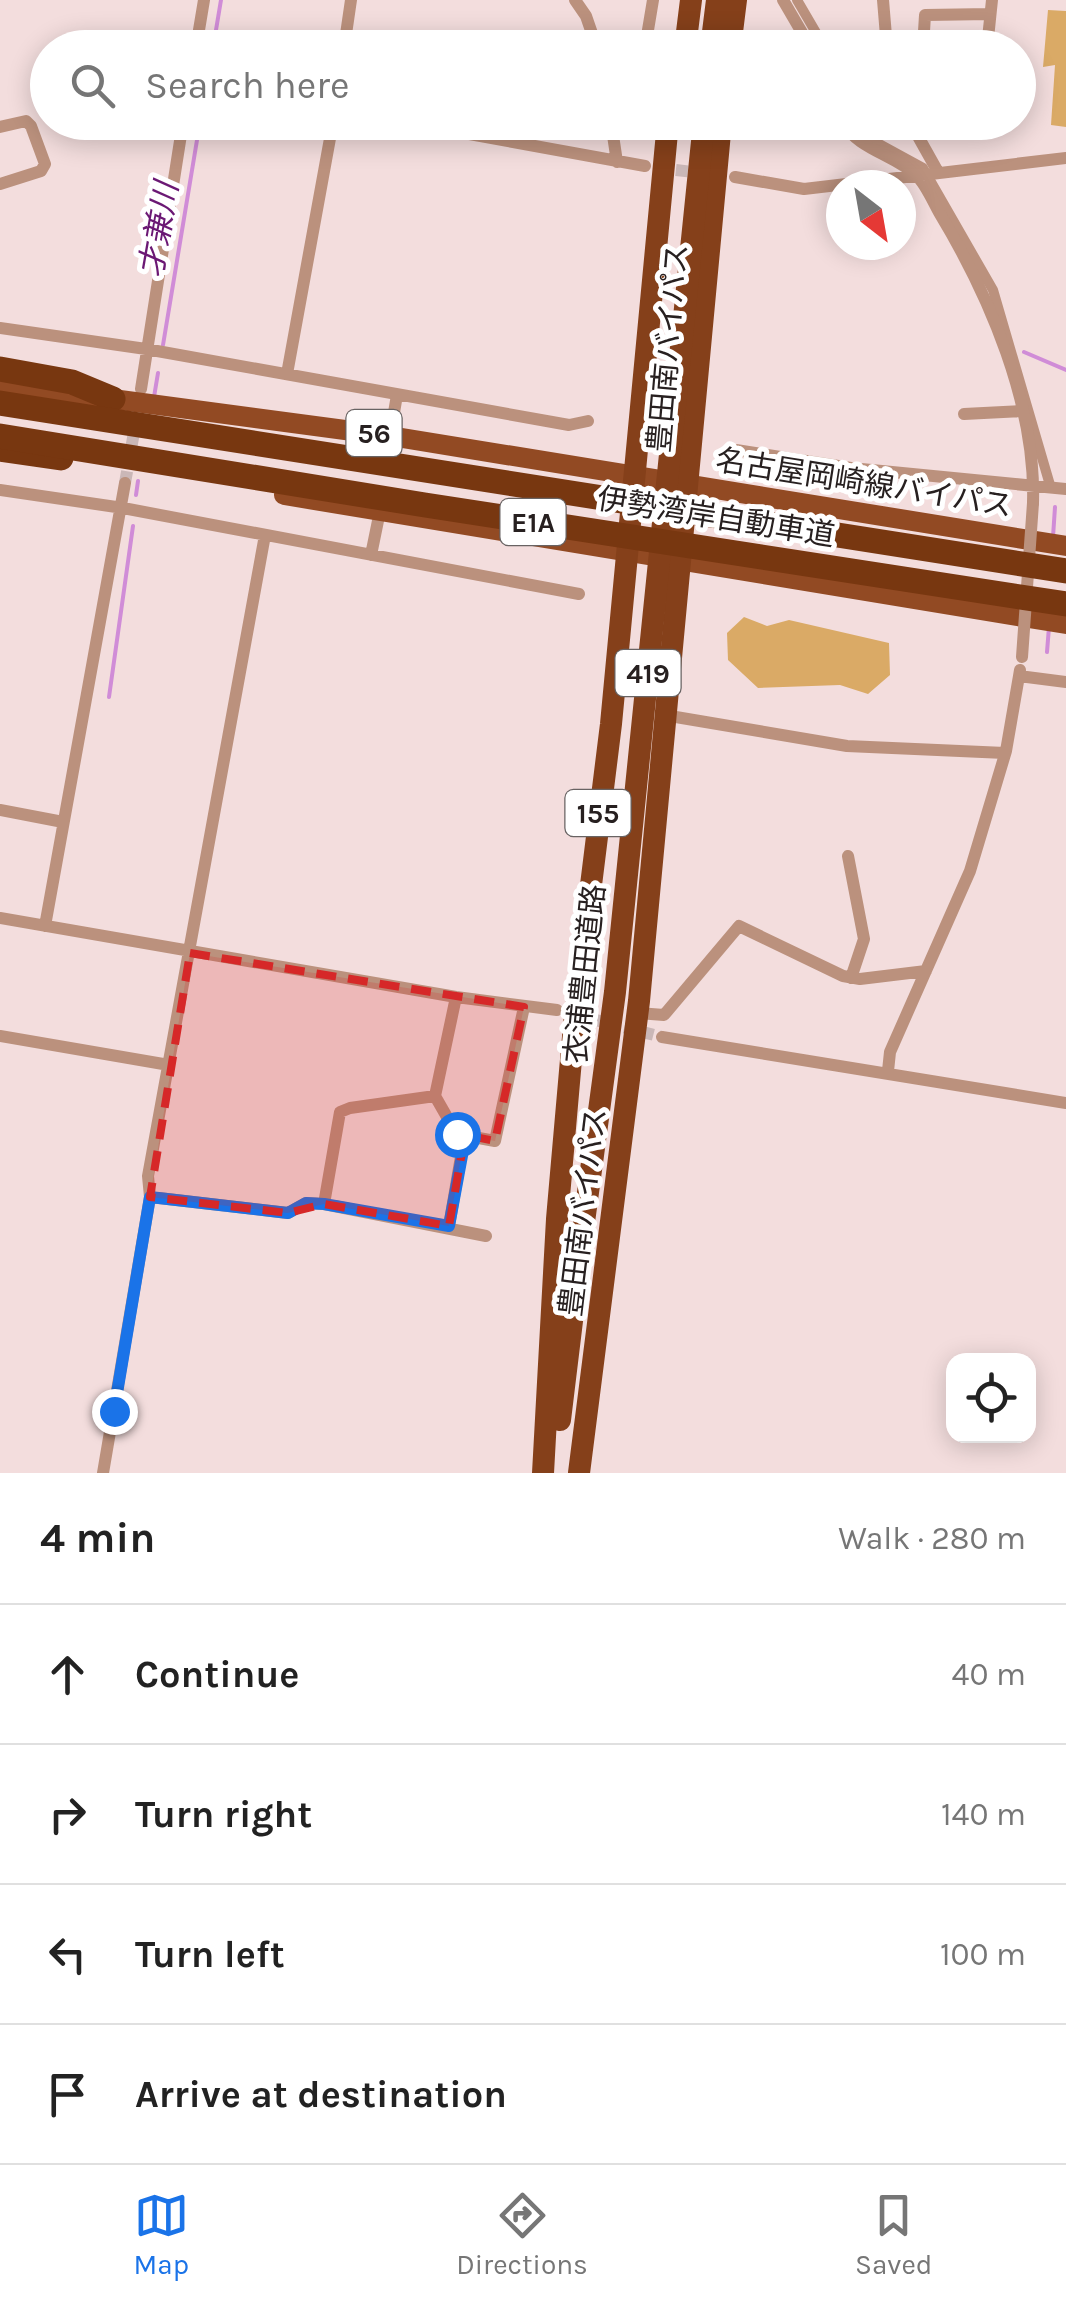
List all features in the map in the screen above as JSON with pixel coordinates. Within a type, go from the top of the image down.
[{"type":"highway","points":[[675,30],[676,0]]},
{"type":"highway","points":[[687,30],[691,0]]},
{"type":"highway","points":[[713,30],[717,0]]},
{"type":"highway","points":[[724,30],[731,0]]},
{"type":"highway","points":[[730,30],[731,0]]},
{"type":"highway","points":[[655,160],[662,140]]},
{"type":"highway","name":"衣浦豊田道路","points":[[553,1473],[624,993],[705,140]]},
{"type":"highway","name":"豊田南バイパス","points":[[579,1473],[638,1013],[719,140]]},
{"type":"highway","name":"155","points":[[542,1473],[570,1070],[611,724],[635,476],[655,160]]},
{"type":"highway","points":[[0,369],[72,382],[113,398]]},
{"type":"highway","name":"伊勢湾岸自動車道","points":[[0,403],[1066,571]]},
{"type":"highway","points":[[0,442],[120,475]]},
{"type":"highway","name":"伊勢湾岸自動車道","points":[[0,442],[1066,604]]},
{"type":"highway","name":"衣浦豊田道路","points":[[567,1473],[590,1222]]},
{"type":"main road","name":"名古屋岡崎線バイパス","points":[[0,384],[390,436],[1066,546]]},
{"type":"main road","points":[[120,475],[380,511],[1066,624]]},
{"type":"street","points":[[199,30],[204,0]]},
{"type":"street","points":[[347,30],[351,0]]},
{"type":"street","points":[[576,0],[591,30]]},
{"type":"street","points":[[648,30],[653,0]]},
{"type":"street","points":[[782,0],[800,30]]},
{"type":"street","points":[[797,0],[814,30]]},
{"type":"street","points":[[883,0],[886,30]]},
{"type":"street","points":[[924,30],[925,15],[991,7]]},
{"type":"street","points":[[0,127],[26,122],[30,125]]},
{"type":"street","points":[[0,184],[41,170],[45,164],[36,140]]},
{"type":"street","points":[[142,389],[180,140]]},
{"type":"street","points":[[287,374],[330,140]]},
{"type":"street","points":[[499,140],[617,162],[655,160]]},
{"type":"street","points":[[614,140],[617,162]]},
{"type":"street","points":[[858,140],[927,174]]},
{"type":"street","points":[[875,140],[927,174],[993,290],[1050,485]]},
{"type":"street","points":[[888,1072],[890,1052],[970,871],[1005,753],[1022,657],[1034,485],[1022,412],[982,288],[927,174],[916,140]]},
{"type":"street","points":[[735,177],[804,189],[1066,158]]},
{"type":"street","points":[[0,328],[146,349],[569,425],[588,421]]},
{"type":"street","points":[[390,436],[397,395]]},
{"type":"street","points":[[964,414],[1022,412]]},
{"type":"street","points":[[736,450],[851,468],[1066,489]]},
{"type":"street","points":[[45,926],[83,704],[123,508],[120,475]]},
{"type":"street","points":[[0,490],[123,508],[579,594]]},
{"type":"street","points":[[372,555],[380,511]]},
{"type":"street","points":[[103,1473],[150,1197],[148,1176],[265,535]]},
{"type":"street","points":[[1019,676],[1066,682]]},
{"type":"street","points":[[664,715],[847,746],[1005,753]]},
{"type":"street","points":[[0,810],[63,822]]},
{"type":"street","points":[[848,856],[864,939],[851,978]]},
{"type":"street","points":[[0,918],[456,998],[557,1010]]},
{"type":"street","points":[[638,1013],[664,1015],[739,926],[851,978],[926,971]]},
{"type":"street","points":[[449,1226],[464,1145],[435,1096],[456,998]]},
{"type":"street","points":[[457,1134],[495,1140],[524,1007]]},
{"type":"street","points":[[0,1036],[170,1065]]},
{"type":"street","points":[[662,1037],[1066,1103]]},
{"type":"street","points":[[324,1204],[340,1112],[435,1096]]},
{"type":"street","points":[[150,1197],[288,1213],[306,1203],[324,1204],[486,1236]]},
{"type":"highlighted area","points":[[190,953],[524,1007],[495,1141],[465,1135],[449,1226],[324,1204],[288,1213],[150,1197]]},
{"type":"shaded area","points":[[1048,10],[1066,11],[1066,127],[1051,125],[1055,65],[1043,67]]},
{"type":"shaded area","points":[[744,617],[767,626],[789,620],[889,643],[890,675],[868,694],[840,685],[758,688],[728,660],[727,633]]},
{"type":"waterway","name":"才兼川","points":[[216,30],[221,0]]},
{"type":"waterway","name":"才兼川","points":[[163,345],[197,140]]},
{"type":"waterway","points":[[1024,352],[1066,370]]},
{"type":"waterway","name":"才兼川","points":[[154,397],[158,373]]},
{"type":"waterway","name":"才兼川","points":[[136,495],[138,481]]},
{"type":"waterway","points":[[1053,537],[1055,507]]},
{"type":"waterway","name":"才兼川","points":[[109,697],[133,526]]},
{"type":"waterway","points":[[1047,652],[1049,627]]},
{"type":"tunnel","points":[[658,168],[702,173]]},
{"type":"tunnel","points":[[125,483],[136,421]]},
{"type":"tunnel","points":[[572,1014],[662,1037]]},
{"type":"route","points":[[114,1411],[150,1197],[288,1213],[306,1203],[324,1204],[449,1226],[464,1145],[457,1134]]}]
